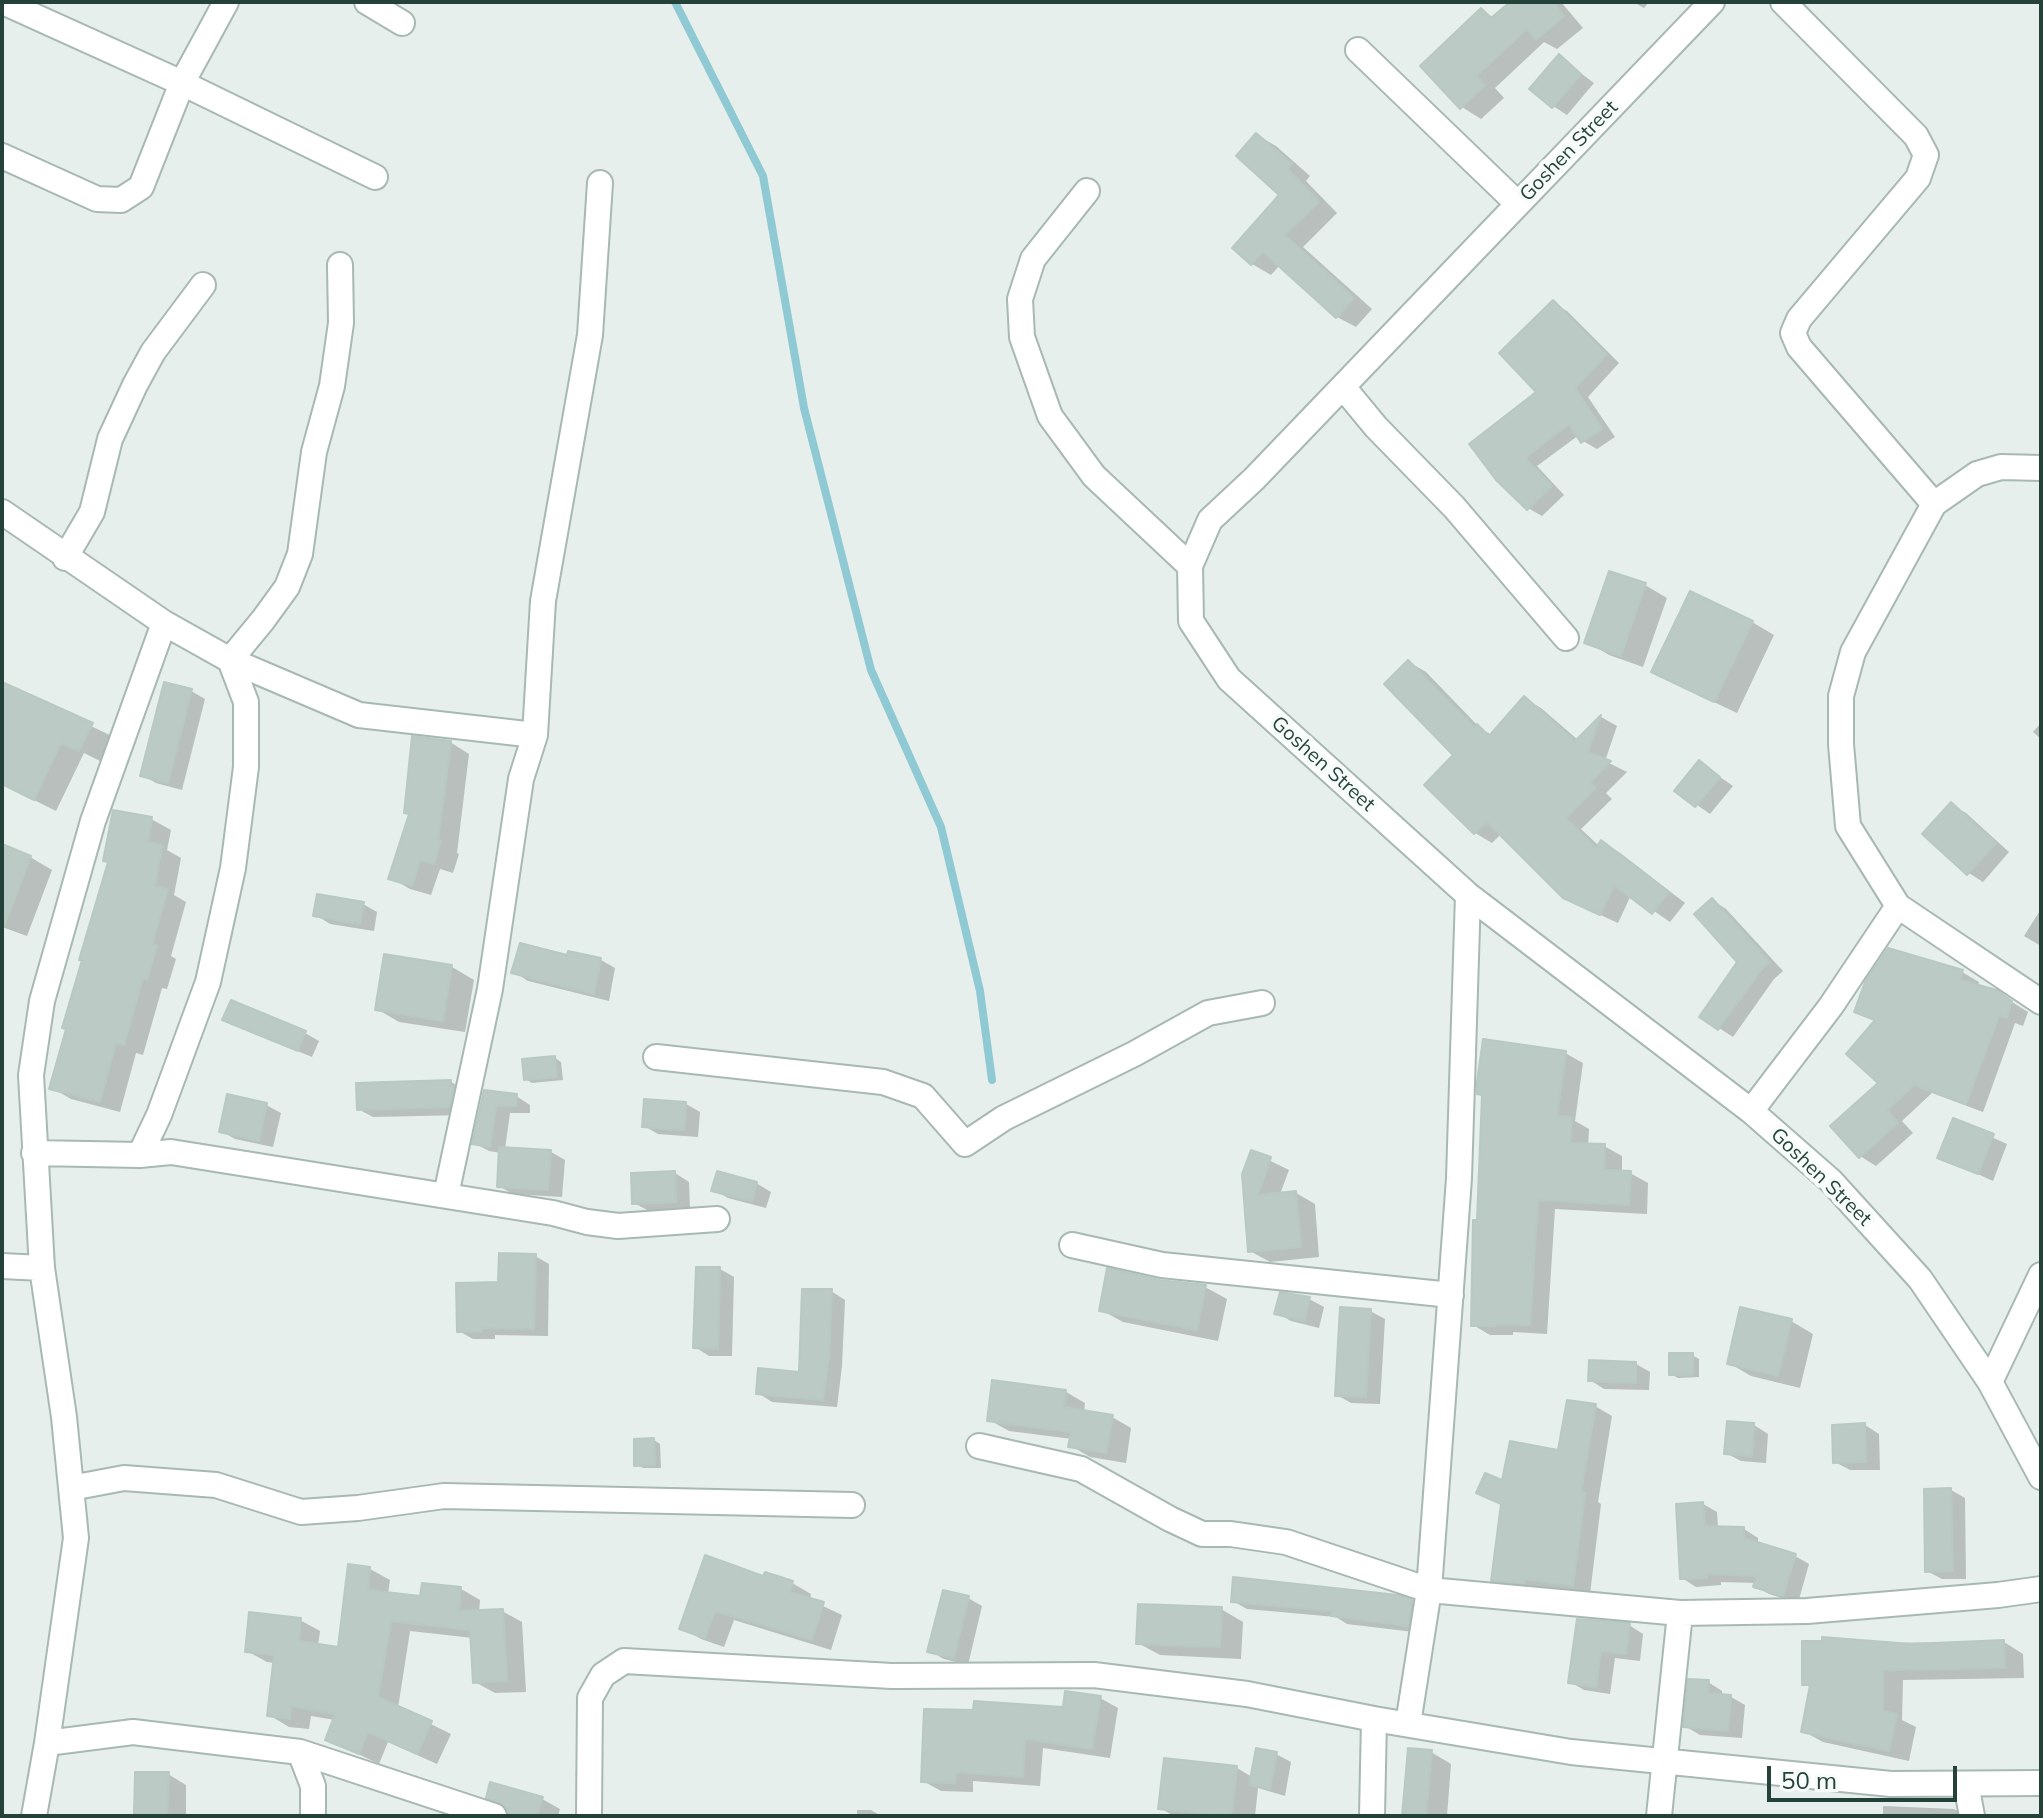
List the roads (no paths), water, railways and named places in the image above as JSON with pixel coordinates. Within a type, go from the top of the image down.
[{"type":"street","points":[[3,2],[182,83],[375,177]]},
{"type":"street","points":[[2,156],[97,199],[121,200],[141,187],[182,83],[226,2]]},
{"type":"street","points":[[367,2],[402,23]]},
{"type":"street","name":"Goshen Street","points":[[1712,2],[1254,479],[1210,520],[1190,566],[1191,621],[1229,679],[1468,895],[1751,1111],[1831,1181],[1920,1279],[1990,1382],[2041,1477]]},
{"type":"street","points":[[1783,2],[1916,136],[1926,155],[1918,178],[1799,319],[1793,333],[1799,347],[1934,504]]},
{"type":"street","points":[[1358,50],[1518,204]]},
{"type":"street","points":[[446,1195],[490,989],[521,779],[535,735],[543,601],[590,335],[600,183]]},
{"type":"street","points":[[1087,191],[1033,259],[1020,299],[1022,337],[1050,416],[1094,476],[1190,566]]},
{"type":"street","points":[[230,660],[287,587],[300,554],[314,452],[332,386],[341,323],[340,265]]},
{"type":"street","points":[[65,558],[92,512],[110,439],[135,385],[153,352],[203,285]]},
{"type":"street","points":[[1343,387],[1376,427],[1454,507],[1566,638]]},
{"type":"street","points":[[2041,468],[2001,467],[1977,474],[1934,504],[1853,652],[1841,696],[1841,744],[1848,826],[1898,906],[2041,1002]]},
{"type":"street","points":[[2,512],[164,623],[230,660],[359,715],[535,735]]},
{"type":"street","points":[[34,1816],[76,1538],[64,1417],[42,1268],[31,1075],[42,1001],[93,821],[164,623]]},
{"type":"street","points":[[140,1155],[159,1115],[208,982],[233,868],[246,767],[246,702],[230,660]]},
{"type":"street","points":[[1408,1724],[1429,1590],[1451,1295],[1459,1178],[1468,895]]},
{"type":"street","points":[[1751,1111],[1831,1006],[1898,906]]},
{"type":"street","points":[[656,1057],[883,1082],[923,1096],[965,1144],[1004,1118],[1134,1054],[1208,1013],[1262,1003]]},
{"type":"street","points":[[34,1153],[140,1155],[171,1152],[446,1195],[618,1226],[717,1219]]},
{"type":"street","points":[[1072,1245],[1162,1265],[1451,1295]]},
{"type":"street","points":[[2,1266],[42,1268]]},
{"type":"street","points":[[1990,1382],[2041,1275]]},
{"type":"street","points":[[979,1446],[1081,1469],[1202,1534],[1231,1534],[1286,1542],[1429,1590],[1680,1613],[1807,1611],[2041,1589]]},
{"type":"street","points":[[71,1488],[124,1478],[216,1485],[301,1512],[444,1496],[852,1505]]},
{"type":"street","points":[[1659,1816],[1680,1613]]},
{"type":"street","points":[[589,1816],[590,1698],[603,1675],[624,1661],[892,1676],[1094,1675],[1247,1694],[1571,1752],[1891,1784],[2041,1783]]},
{"type":"street","points":[[1372,1816],[1374,1719]]},
{"type":"street","points":[[47,1743],[133,1732],[300,1752],[494,1816]]},
{"type":"street","points":[[300,1752],[313,1786],[313,1816]]},
{"type":"street","points":[[1966,1784],[1972,1816]]},
{"type":"waterway","points":[[675,2],[763,176],[804,408],[871,670],[941,827],[980,991],[992,1080]]}]
